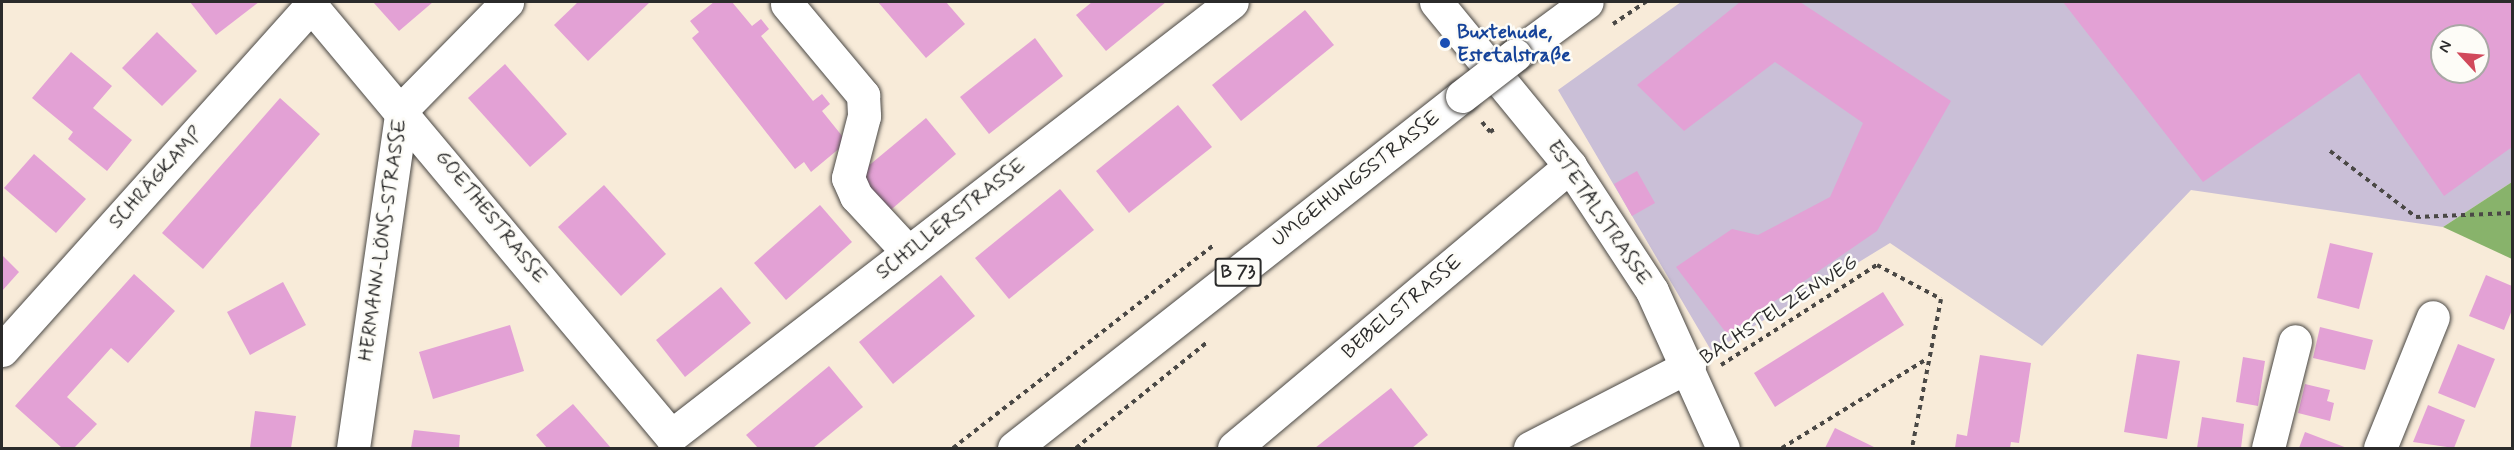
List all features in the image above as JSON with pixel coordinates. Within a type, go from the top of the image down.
[{"type":"street","name":"HERMANN-LÖNS-STRASSE","points":[[353,448],[402,109],[507,2]]},
{"type":"street","name":"SCHILLERSTRASSE","points":[[671,436],[1232,2]]},
{"type":"street","name":"UMGEHUNGSSTRASSE","points":[[1014,448],[1462,96],[1587,2]]},
{"type":"street","name":"GOETHESTRASSE","points":[[309,4],[402,109],[671,436]]},
{"type":"street","name":"SCHRÄGKAMP","points":[[2,350],[309,4]]},
{"type":"street","points":[[787,4],[863,95],[864,116],[848,178],[856,196],[908,252]]},
{"type":"street","name":"ESTETALSTRASSE","points":[[1450,6],[1570,166],[1652,291],[1693,373],[1723,448]]},
{"type":"street","name":"BEBELSTRASSE","points":[[1234,448],[1570,166]]},
{"type":"street","points":[[2380,448],[2433,317]]},
{"type":"street","points":[[2268,448],[2295,341]]},
{"type":"street","points":[[1530,448],[1693,373]]},
{"type":"path","points":[[2330,151],[2416,217],[2512,213]]},
{"type":"path","name":"BACHSTELZENWEG","points":[[1693,373],[1877,265],[1941,300],[1926,360]]},
{"type":"path","points":[[1782,448],[1926,360]]},
{"type":"path","points":[[1912,448],[1926,360]]},
{"type":"shaded area","points":[[1681,2],[2512,2],[2512,182],[2443,227],[2191,190],[2042,346],[1890,243],[1712,352],[1558,90]]},
{"type":"green space","points":[[2512,182],[2512,259],[2443,227]]},
{"type":"building","points":[[190,2],[259,2],[216,35]]},
{"type":"building","points":[[373,2],[433,2],[399,31]]},
{"type":"building","points":[[578,2],[650,2],[588,61],[554,25]]},
{"type":"building","points":[[714,2],[732,2],[752,26],[761,19],[769,29],[761,36],[813,101],[822,94],[830,104],[822,111],[847,142],[811,172],[804,162],[795,169],[692,38],[699,32],[690,21]]},
{"type":"building","points":[[878,2],[946,2],[965,24],[926,58]]},
{"type":"building","points":[[1092,2],[1166,2],[1106,51],[1076,15]]},
{"type":"building","points":[[1740,2],[1800,2],[1951,101],[1877,231],[1727,334],[1676,267],[1732,229],[1758,235],[1830,197],[1863,123],[1775,62],[1684,131],[1637,85]]},
{"type":"building","points":[[2063,2],[2512,2],[2512,147],[2444,196],[2359,73],[2203,182]]},
{"type":"building","points":[[1305,10],[1334,45],[1241,121],[1212,85]]},
{"type":"building","points":[[157,32],[197,71],[162,106],[122,68]]},
{"type":"building","points":[[1035,38],[1063,76],[989,134],[960,97]]},
{"type":"building","points":[[71,52],[112,86],[93,108],[132,140],[107,171],[68,139],[73,132],[32,98]]},
{"type":"building","points":[[505,64],[567,134],[530,167],[468,98]]},
{"type":"building","points":[[280,98],[320,134],[203,269],[162,233]]},
{"type":"building","points":[[1178,105],[1212,147],[1129,213],[1096,171]]},
{"type":"building","points":[[926,118],[956,154],[886,214],[855,177]]},
{"type":"building","points":[[34,154],[86,199],[56,233],[4,188]]},
{"type":"building","points":[[1637,171],[1655,203],[1632,216],[1614,184]]},
{"type":"building","points":[[604,185],[666,254],[621,296],[558,227]]},
{"type":"building","points":[[1060,189],[1094,230],[1009,299],[975,258]]},
{"type":"building","points":[[820,205],[852,242],[786,300],[754,263]]},
{"type":"building","points":[[2330,243],[2373,253],[2359,309],[2317,298]]},
{"type":"building","points":[[2,255],[19,272],[2,291]]},
{"type":"building","points":[[134,274],[175,311],[128,363],[111,348],[67,397],[97,424],[74,448],[62,448],[15,406]]},
{"type":"building","points":[[941,275],[975,316],[893,384],[859,342]]},
{"type":"building","points":[[2486,275],[2512,286],[2512,310],[2504,330],[2469,316]]},
{"type":"building","points":[[283,282],[306,325],[250,355],[227,312]]},
{"type":"building","points":[[721,287],[751,323],[685,377],[656,340]]},
{"type":"building","points":[[1883,292],[1904,325],[1775,407],[1754,373]]},
{"type":"building","points":[[510,325],[524,371],[433,399],[419,352]]},
{"type":"building","points":[[2320,327],[2373,340],[2365,370],[2313,358]]},
{"type":"building","points":[[2458,344],[2495,359],[2475,408],[2438,393]]},
{"type":"building","points":[[2137,354],[2180,361],[2167,439],[2124,432]]},
{"type":"building","points":[[1980,355],[2031,363],[2019,443],[2011,442],[2010,448],[1955,448],[1957,434],[1967,436]]},
{"type":"building","points":[[2243,357],[2265,361],[2258,406],[2236,402]]},
{"type":"building","points":[[829,366],[863,407],[813,448],[758,448],[746,435]]},
{"type":"building","points":[[2305,384],[2330,390],[2327,401],[2334,403],[2330,421],[2298,413]]},
{"type":"building","points":[[1391,388],[1428,435],[1412,448],[1315,448]]},
{"type":"building","points":[[573,404],[611,448],[547,448],[536,435]]},
{"type":"building","points":[[2428,405],[2465,420],[2454,448],[2413,442]]},
{"type":"building","points":[[255,411],[296,416],[291,448],[250,448]]},
{"type":"building","points":[[2202,417],[2244,424],[2241,448],[2197,448]]},
{"type":"building","points":[[1835,428],[1876,448],[1825,448]]},
{"type":"building","points":[[414,430],[460,435],[459,448],[411,448]]},
{"type":"building","points":[[2305,432],[2347,448],[2299,448]]},
{"type":"place","name":"Buxtehude, Estetalstraße","points":[[1445,43]]}]
